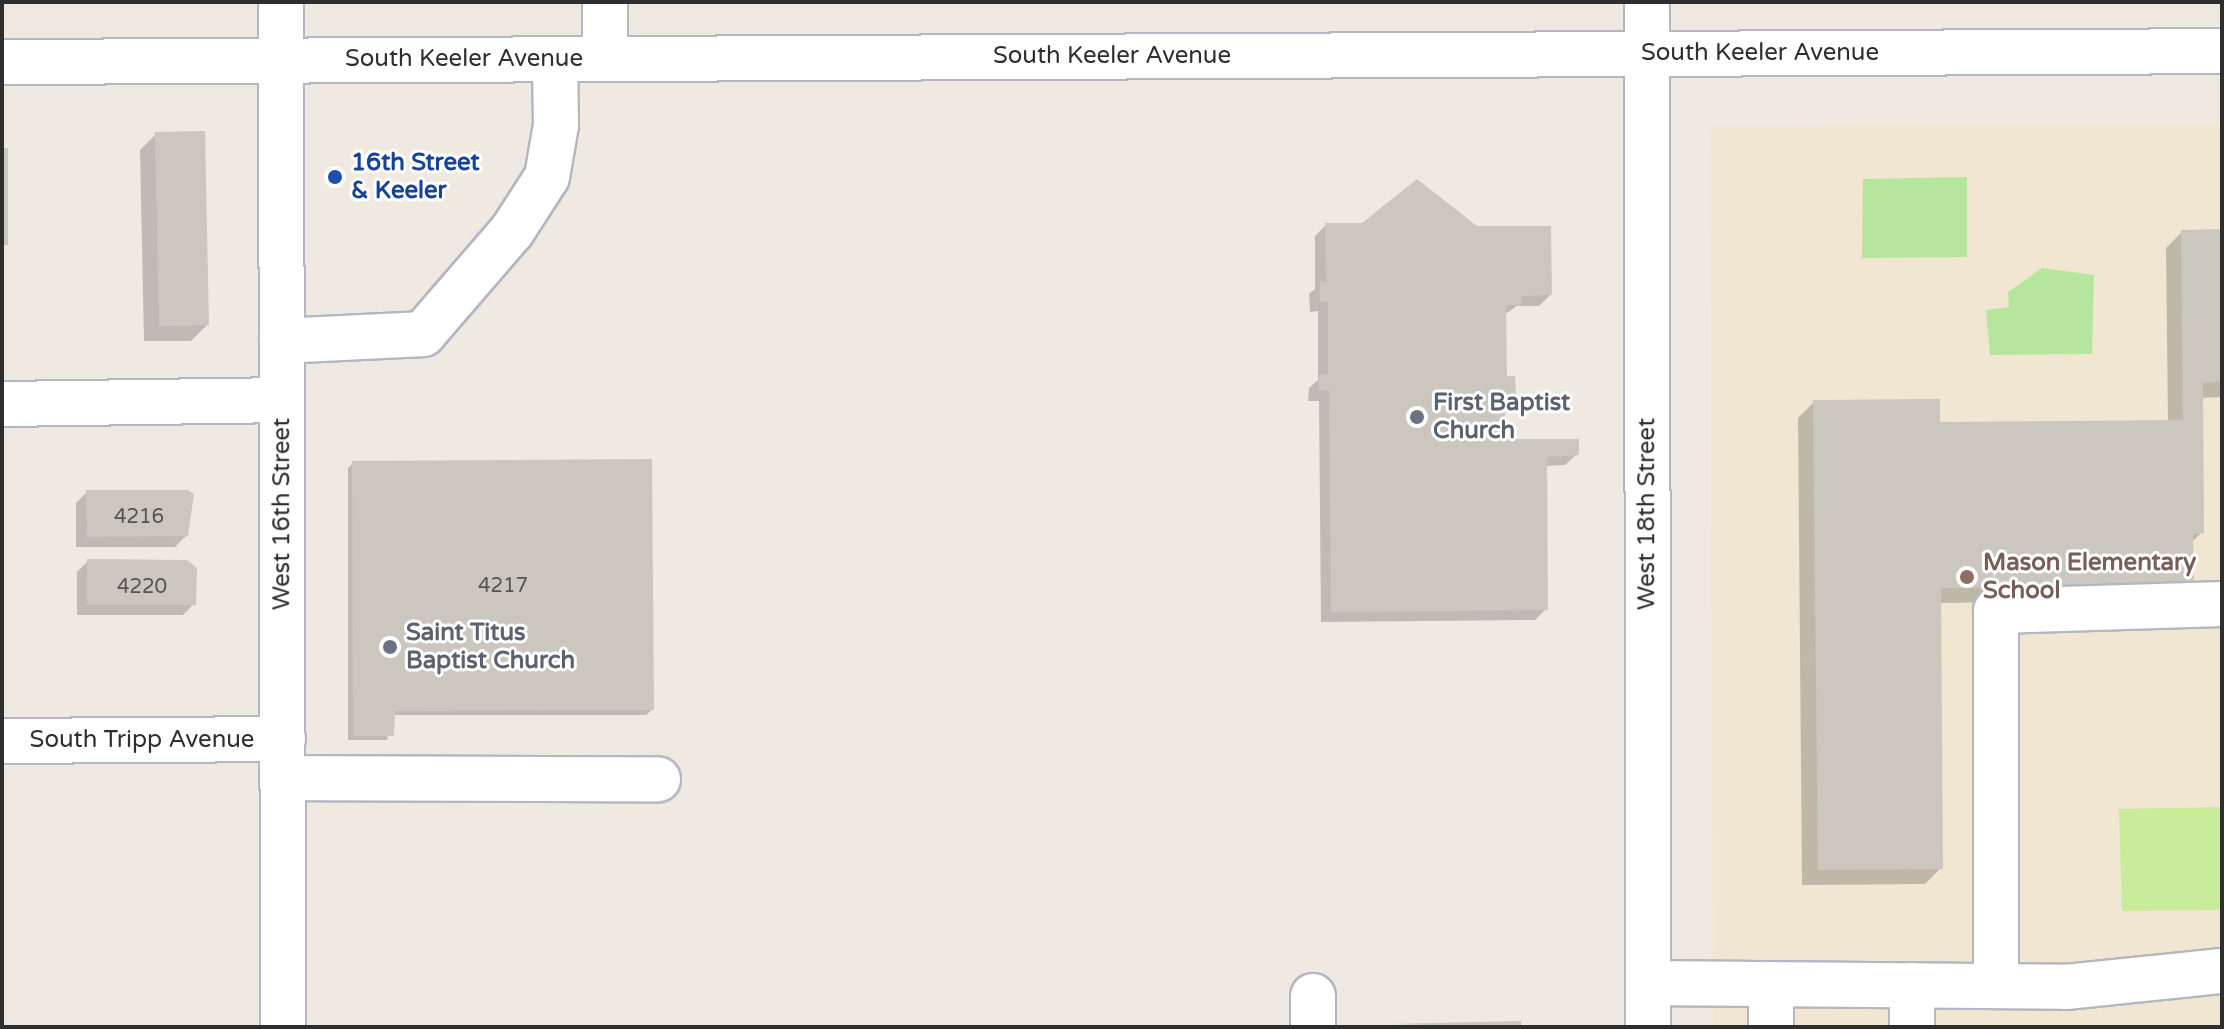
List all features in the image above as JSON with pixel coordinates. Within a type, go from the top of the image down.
[{"type":"street","name":"West 16th Street","points":[[281,2],[283,1027]]},
{"type":"street","points":[[605,2],[605,59]]},
{"type":"street","name":"West 18th Street","points":[[1647,2],[1648,1027]]},
{"type":"street","name":"South Keeler Avenue","points":[[2,62],[2222,51]]},
{"type":"street","points":[[282,341],[423,334],[512,231],[547,177],[556,125],[555,59]]},
{"type":"street","points":[[2,404],[282,400]]},
{"type":"street","points":[[1996,986],[1996,611],[2222,604]]},
{"type":"street","name":"South Tripp Avenue","points":[[2,741],[658,779]]},
{"type":"street","points":[[1648,983],[1771,984],[1912,1006],[1996,986],[2066,987],[2222,971]]},
{"type":"street","points":[[1771,984],[1771,1027]]},
{"type":"shaded area","name":"Mason Elementary School","points":[[2222,125],[2222,1027],[1713,1027],[1710,126]]},
{"type":"green space","points":[[1967,177],[1967,257],[1862,258],[1863,179]]},
{"type":"green space","points":[[2042,268],[2094,275],[2092,354],[1990,355],[1986,310],[2009,307],[2008,292]]},
{"type":"green space","points":[[2222,807],[2222,910],[2122,911],[2119,809]]},
{"type":"building","points":[[205,131],[209,325],[159,326],[155,132]]},
{"type":"building","points":[[2,148],[8,148],[8,245],[2,245]]},
{"type":"building","name":"First Baptist Church","points":[[1417,179],[1477,226],[1551,226],[1552,295],[1521,296],[1521,305],[1506,305],[1507,376],[1515,376],[1516,394],[1504,394],[1506,439],[1579,439],[1579,455],[1547,457],[1548,610],[1331,612],[1329,391],[1318,390],[1319,375],[1328,374],[1328,301],[1320,302],[1320,281],[1326,282],[1325,223],[1362,223]]},
{"type":"building","points":[[2222,229],[2222,382],[2203,383],[2204,533],[2193,534],[2194,585],[1941,588],[1943,869],[1818,870],[1813,400],[1940,399],[1940,422],[2183,420],[2181,230]]},
{"type":"building","points":[[652,459],[654,710],[395,711],[394,736],[353,736],[352,461]]},
{"type":"building","points":[[86,490],[188,490],[194,494],[188,536],[87,537]]},
{"type":"building","points":[[87,559],[187,560],[197,568],[196,605],[87,605]]},
{"type":"building","points":[[1521,1021],[1521,1027],[1390,1024]]},
{"type":"place","name":"16th Street & Keeler","points":[[335,177]]},
{"type":"place","name":"First Baptist Church","points":[[1417,417]]},
{"type":"place","name":"Mason Elementary School","points":[[1967,577]]},
{"type":"place","name":"Saint Titus Baptist Church","points":[[390,647]]}]
